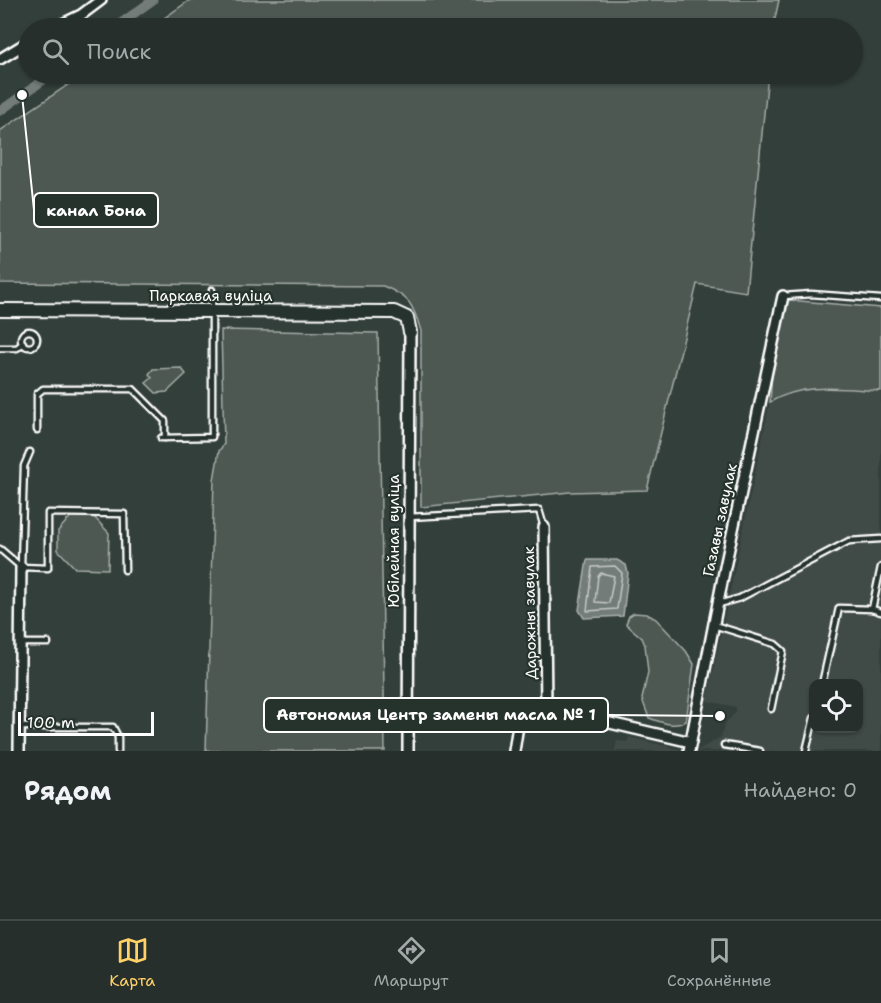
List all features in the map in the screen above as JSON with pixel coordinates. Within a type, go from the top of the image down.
[{"type":"street","points":[[71,18],[101,0]]},
{"type":"street","points":[[0,59],[18,48]]},
{"type":"street","name":"Газавы завулак","points":[[690,746],[783,296]]},
{"type":"street","name":"Паркавая вуліца","points":[[0,310],[394,312],[407,318],[410,332]]},
{"type":"street","name":"Юбілейная вуліца","points":[[408,751],[410,332]]},
{"type":"street","name":"Дарожны завулак","points":[[544,527],[546,708]]},
{"type":"street","points":[[19,751],[21,567]]},
{"type":"street","points":[[514,751],[519,719],[530,711],[546,708],[690,746]]},
{"type":"lane","points":[[37,430],[37,394],[43,389],[133,389],[165,421],[163,438],[212,438],[212,290]]},
{"type":"lane","points":[[783,296],[811,294],[881,299]]},
{"type":"lane","points":[[28,331],[35,333],[39,338],[32,346],[23,343],[22,336],[28,331]]},
{"type":"lane","points":[[0,348],[17,348],[23,343]]},
{"type":"lane","points":[[21,567],[24,466],[30,452]]},
{"type":"lane","points":[[410,517],[539,510],[544,527]]},
{"type":"lane","points":[[0,549],[21,567],[48,568],[48,513],[124,514],[125,570]]},
{"type":"lane","points":[[718,604],[740,598],[849,541],[881,539]]},
{"type":"lane","points":[[872,609],[881,567]]},
{"type":"lane","points":[[823,679],[839,608],[872,609],[881,612]]},
{"type":"lane","points":[[714,625],[775,644],[783,651],[771,709]]},
{"type":"lane","points":[[20,643],[48,643]]},
{"type":"lane","points":[[19,728],[113,727],[118,737],[118,751]]},
{"type":"lane","points":[[806,751],[810,733]]},
{"type":"lane","points":[[724,745],[760,751]]},
{"type":"shaded area","points":[[190,0],[779,0],[775,18],[164,18]]},
{"type":"shaded area","points":[[69,84],[767,84],[746,292],[697,284],[647,490],[570,492],[421,507],[421,331],[413,308],[405,298],[383,286],[0,283],[0,131]]},
{"type":"shaded area","points":[[788,300],[881,308],[881,391],[810,389],[770,402],[772,373]]},
{"type":"shaded area","points":[[221,330],[378,333],[385,751],[206,751],[214,480],[219,451],[224,444]]},
{"type":"shaded area","points":[[181,368],[186,374],[167,392],[156,393],[146,383],[152,378],[149,374],[153,369]]},
{"type":"shaded area","points":[[806,388],[881,391],[881,751],[697,751],[721,737],[725,724],[736,712],[736,707],[707,701],[770,402],[784,394]]},
{"type":"shaded area","points":[[71,516],[94,517],[109,533],[108,569],[75,568],[58,550],[58,531]]},
{"type":"shaded area","points":[[634,613],[647,614],[656,619],[686,651],[694,664],[686,721],[672,724],[649,718],[642,699],[648,672],[645,645],[642,638],[626,624],[629,616]]},
{"type":"shaded area","points":[[629,737],[683,751],[615,751],[617,741],[627,742]]},
{"type":"water","points":[[587,560],[617,560],[626,565],[628,573],[623,616],[584,618],[579,610]]},
{"type":"waterway","points":[[128,18],[153,0]]},
{"type":"waterway","points":[[0,111],[38,84]]},
{"type":"place","name":"канал Бона","points":[[22,95]]},
{"type":"place","name":"Автономия Центр замены масла № 1","points":[[720,716]]}]
